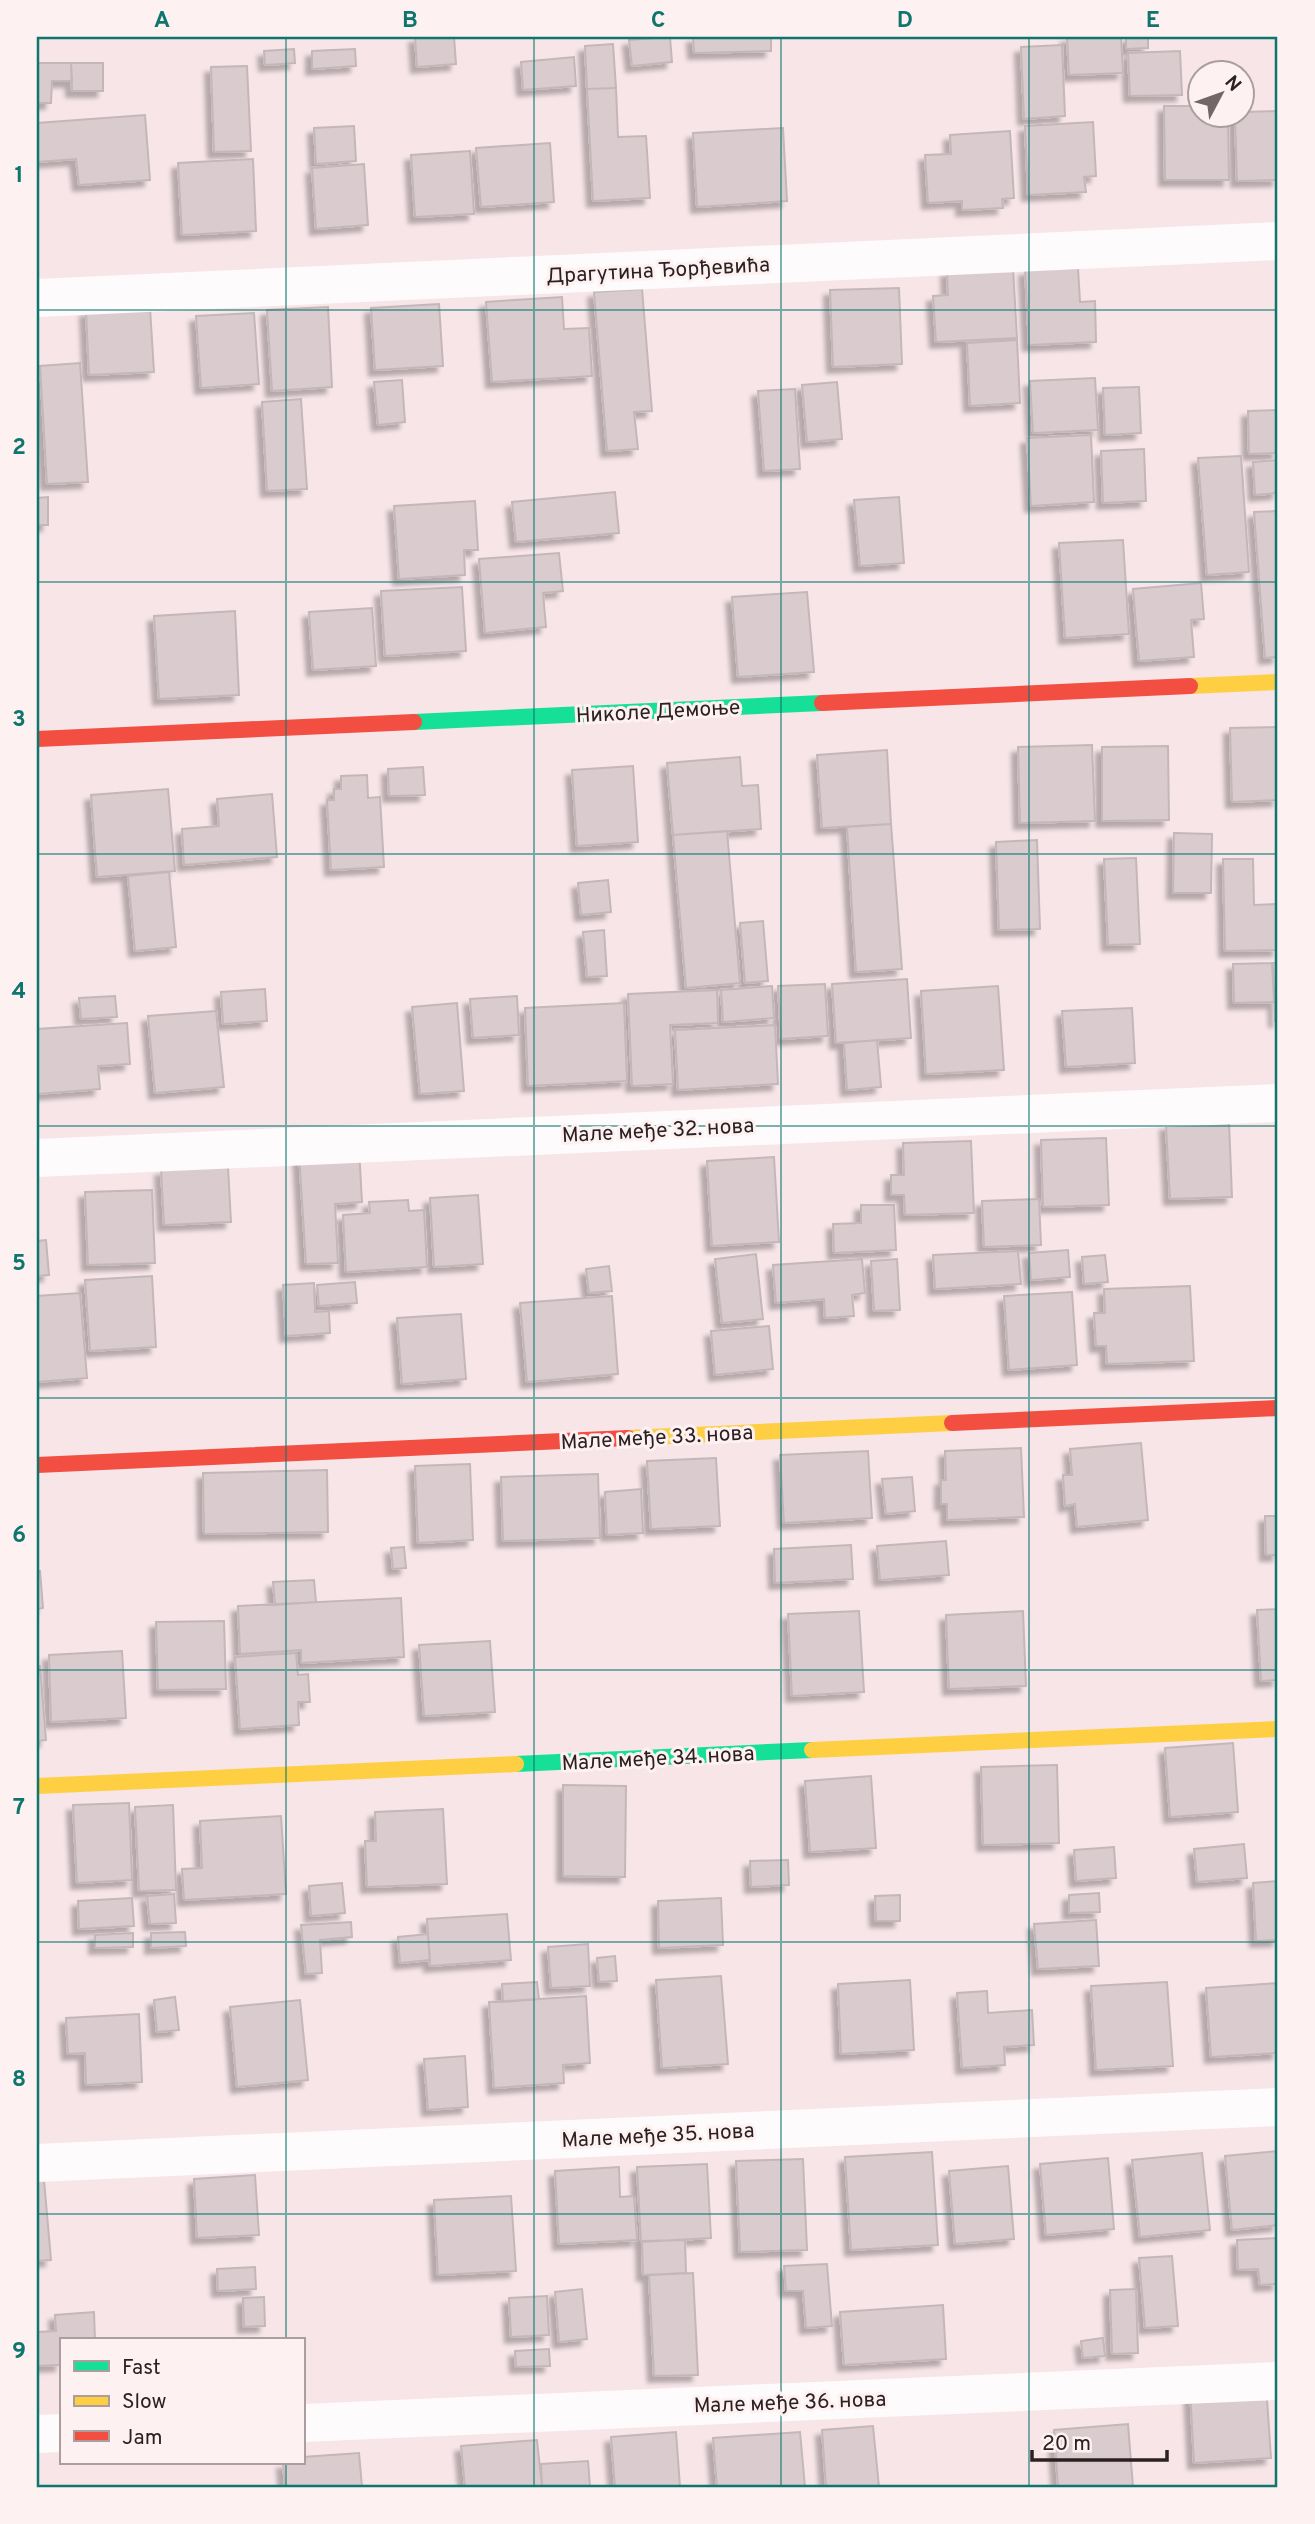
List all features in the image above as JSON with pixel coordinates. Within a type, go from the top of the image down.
[{"type":"street","name":"Драгутина Ђорђевића","points":[[37,298],[1278,241]]},
{"type":"street","name":"Николе Демоње","points":[[37,739],[1278,682]]},
{"type":"street","name":"Мале међе 32. нова","points":[[37,1157],[1278,1103]]},
{"type":"street","name":"Мале међе 33. нова","points":[[37,1465],[1278,1408]]},
{"type":"street","name":"Мале међе 34. нова","points":[[37,1786],[1278,1729]]},
{"type":"street","name":"Мале међе 35. нова","points":[[37,2164],[1278,2107]]},
{"type":"street","name":"Мале међе 36. нова","points":[[304,2423],[1278,2381]]},
{"type":"street","points":[[37,2434],[60,2433]]},
{"type":"building","points":[[415,37],[454,37],[456,64],[417,67]]},
{"type":"building","points":[[670,37],[672,62],[632,66],[629,40]]},
{"type":"building","points":[[693,37],[771,37],[771,51],[694,53]]},
{"type":"building","points":[[1067,37],[1121,37],[1123,73],[1069,75]]},
{"type":"building","points":[[1126,37],[1148,37],[1148,48],[1126,49]]},
{"type":"building","points":[[613,44],[616,88],[587,89],[585,46]]},
{"type":"building","points":[[1062,45],[1065,116],[1024,119],[1021,47]]},
{"type":"building","points":[[294,49],[295,63],[265,65],[264,51]]},
{"type":"building","points":[[355,49],[356,66],[312,69],[312,51]]},
{"type":"building","points":[[1180,51],[1182,95],[1130,96],[1128,53]]},
{"type":"building","points":[[574,57],[576,86],[523,90],[521,62]]},
{"type":"building","points":[[37,63],[71,63],[72,81],[52,81],[51,103],[38,103]]},
{"type":"building","points":[[71,63],[103,63],[103,91],[72,91]]},
{"type":"building","points":[[247,66],[251,151],[214,152],[211,67]]},
{"type":"building","points":[[616,88],[618,137],[646,136],[650,198],[593,201],[587,89]]},
{"type":"building","points":[[1164,106],[1186,106],[1186,130],[1228,130],[1229,180],[1165,180]]},
{"type":"building","points":[[1278,111],[1278,180],[1237,181],[1235,130],[1256,130],[1256,112]]},
{"type":"building","points":[[145,115],[150,180],[79,185],[76,159],[37,162],[37,123]]},
{"type":"building","points":[[1093,122],[1096,176],[1084,177],[1086,192],[1028,195],[1025,126]]},
{"type":"building","points":[[354,126],[356,161],[316,164],[314,128]]},
{"type":"building","points":[[783,128],[787,201],[697,207],[693,133]]},
{"type":"building","points":[[1010,131],[1014,198],[1002,199],[1003,208],[962,210],[962,201],[928,203],[925,155],[951,154],[950,135]]},
{"type":"building","points":[[550,143],[554,202],[481,207],[476,148]]},
{"type":"building","points":[[470,151],[474,214],[415,217],[411,155]]},
{"type":"building","points":[[253,159],[256,231],[182,235],[178,163]]},
{"type":"building","points":[[364,164],[368,225],[316,229],[312,168]]},
{"type":"building","points":[[1013,268],[1017,338],[936,342],[933,296],[948,295],[947,271]]},
{"type":"building","points":[[1078,268],[1080,302],[1095,301],[1096,342],[1029,345],[1025,270]]},
{"type":"building","points":[[899,288],[902,364],[833,367],[830,290]]},
{"type":"building","points":[[642,289],[652,411],[634,412],[638,449],[607,451],[594,292]]},
{"type":"building","points":[[562,297],[564,329],[589,328],[592,376],[492,382],[486,302]]},
{"type":"building","points":[[439,304],[443,366],[375,370],[371,308]]},
{"type":"building","points":[[328,307],[332,387],[272,391],[267,310]]},
{"type":"building","points":[[150,308],[154,372],[89,375],[86,311]]},
{"type":"building","points":[[254,313],[259,384],[201,388],[196,316]]},
{"type":"building","points":[[1017,340],[1020,403],[970,406],[967,343]]},
{"type":"building","points":[[80,363],[88,482],[47,484],[40,366]]},
{"type":"building","points":[[1095,378],[1098,430],[1033,433],[1030,381]]},
{"type":"building","points":[[402,380],[405,422],[378,425],[374,382]]},
{"type":"building","points":[[837,382],[842,439],[807,442],[802,385]]},
{"type":"building","points":[[1139,387],[1141,433],[1105,435],[1103,388]]},
{"type":"building","points":[[795,389],[800,469],[764,471],[758,391]]},
{"type":"building","points":[[301,399],[307,489],[267,491],[262,402]]},
{"type":"building","points":[[1278,410],[1278,453],[1249,454],[1248,411]]},
{"type":"building","points":[[1091,435],[1094,502],[1031,506],[1027,438]]},
{"type":"building","points":[[1144,449],[1146,501],[1103,503],[1101,451]]},
{"type":"building","points":[[1241,456],[1249,572],[1207,575],[1198,458]]},
{"type":"building","points":[[1278,460],[1278,493],[1255,495],[1253,462]]},
{"type":"building","points":[[615,492],[619,533],[516,542],[512,502]]},
{"type":"building","points":[[48,497],[48,525],[37,525],[37,498]]},
{"type":"building","points":[[899,497],[904,563],[860,566],[854,500]]},
{"type":"building","points":[[475,501],[478,550],[464,550],[465,575],[399,579],[394,506]]},
{"type":"building","points":[[1278,511],[1278,657],[1265,658],[1254,512]]},
{"type":"building","points":[[1123,540],[1129,634],[1065,638],[1059,543]]},
{"type":"building","points":[[559,553],[563,591],[543,593],[546,627],[485,633],[479,559]]},
{"type":"building","points":[[1201,583],[1204,619],[1191,620],[1194,657],[1139,661],[1133,589]]},
{"type":"building","points":[[462,587],[466,651],[385,656],[381,591]]},
{"type":"building","points":[[807,592],[814,672],[738,677],[732,597]]},
{"type":"building","points":[[372,608],[376,666],[313,670],[309,612]]},
{"type":"building","points":[[235,611],[239,695],[159,699],[154,616]]},
{"type":"building","points":[[1278,727],[1278,800],[1232,802],[1230,728]]},
{"type":"building","points":[[1092,745],[1095,821],[1020,823],[1018,747]]},
{"type":"building","points":[[1168,746],[1169,820],[1102,821],[1102,747]]},
{"type":"building","points":[[887,750],[891,824],[822,828],[817,755]]},
{"type":"building","points":[[740,757],[742,786],[758,785],[761,829],[673,835],[667,763]]},
{"type":"building","points":[[633,766],[638,842],[577,846],[572,770]]},
{"type":"building","points":[[423,767],[425,795],[389,796],[388,769]]},
{"type":"building","points":[[367,775],[368,798],[380,797],[384,867],[331,870],[327,800],[334,800],[334,789],[341,789],[341,776]]},
{"type":"building","points":[[168,789],[175,871],[97,877],[91,795]]},
{"type":"building","points":[[272,794],[277,857],[184,865],[182,829],[219,826],[217,799]]},
{"type":"building","points":[[891,824],[902,969],[856,972],[847,827]]},
{"type":"building","points":[[727,831],[740,983],[686,988],[673,835]]},
{"type":"building","points":[[1174,833],[1212,834],[1211,893],[1173,893]]},
{"type":"building","points":[[1037,840],[1040,929],[999,930],[996,842]]},
{"type":"building","points":[[1136,858],[1140,944],[1108,945],[1104,859]]},
{"type":"building","points":[[1223,859],[1253,859],[1254,905],[1278,904],[1278,950],[1225,951]]},
{"type":"building","points":[[169,872],[176,947],[135,951],[128,876]]},
{"type":"building","points":[[608,880],[611,912],[581,915],[578,883]]},
{"type":"building","points":[[763,921],[768,981],[745,983],[740,923]]},
{"type":"building","points":[[604,930],[607,976],[587,977],[583,932]]},
{"type":"building","points":[[1272,963],[1274,1002],[1234,1003],[1233,964]]},
{"type":"building","points":[[1273,963],[1278,963],[1278,1021],[1275,1021]]},
{"type":"building","points":[[907,979],[911,1038],[836,1043],[832,984]]},
{"type":"building","points":[[825,984],[828,1036],[781,1039],[778,986]]},
{"type":"building","points":[[772,986],[774,1018],[723,1022],[721,990]]},
{"type":"building","points":[[998,986],[1004,1070],[926,1074],[921,991]]},
{"type":"building","points":[[265,989],[267,1021],[223,1024],[221,992]]},
{"type":"building","points":[[717,990],[718,1023],[670,1025],[673,1084],[632,1086],[628,994]]},
{"type":"building","points":[[115,996],[117,1017],[81,1019],[79,998]]},
{"type":"building","points":[[517,996],[519,1035],[473,1038],[470,999]]},
{"type":"building","points":[[457,1003],[464,1091],[420,1094],[412,1007]]},
{"type":"building","points":[[624,1003],[627,1081],[528,1086],[525,1008]]},
{"type":"building","points":[[1132,1008],[1135,1063],[1066,1067],[1062,1011]]},
{"type":"building","points":[[216,1011],[224,1087],[155,1093],[148,1016]]},
{"type":"building","points":[[127,1023],[130,1064],[98,1066],[100,1089],[37,1094],[37,1029]]},
{"type":"building","points":[[775,1025],[778,1084],[678,1090],[675,1030]]},
{"type":"building","points":[[877,1040],[881,1087],[847,1090],[844,1043]]},
{"type":"building","points":[[1229,1122],[1232,1197],[1170,1199],[1166,1125]]},
{"type":"building","points":[[1106,1138],[1109,1205],[1043,1207],[1041,1140]]},
{"type":"building","points":[[971,1141],[974,1213],[905,1215],[904,1195],[891,1195],[891,1175],[904,1175],[903,1143]]},
{"type":"building","points":[[359,1149],[362,1202],[335,1204],[338,1263],[306,1264],[299,1153]]},
{"type":"building","points":[[774,1157],[779,1242],[712,1246],[707,1161]]},
{"type":"building","points":[[228,1167],[231,1222],[164,1225],[161,1170]]},
{"type":"building","points":[[152,1190],[155,1263],[88,1265],[85,1192]]},
{"type":"building","points":[[478,1195],[483,1264],[434,1267],[430,1198]]},
{"type":"building","points":[[1039,1199],[1041,1245],[984,1247],[982,1201]]},
{"type":"building","points":[[408,1200],[409,1211],[424,1210],[427,1267],[346,1272],[343,1215],[370,1213],[369,1202]]},
{"type":"building","points":[[861,1205],[894,1205],[896,1250],[834,1253],[833,1224],[861,1223]]},
{"type":"building","points":[[46,1240],[49,1275],[37,1276],[37,1241]]},
{"type":"building","points":[[1068,1250],[1070,1277],[1031,1280],[1029,1253]]},
{"type":"building","points":[[1018,1251],[1021,1284],[935,1289],[933,1255]]},
{"type":"building","points":[[756,1254],[763,1319],[722,1323],[715,1259]]},
{"type":"building","points":[[1105,1255],[1108,1282],[1084,1284],[1082,1257]]},
{"type":"building","points":[[862,1259],[865,1293],[852,1295],[854,1316],[825,1318],[824,1299],[776,1303],[773,1265]]},
{"type":"building","points":[[897,1259],[900,1310],[874,1311],[871,1261]]},
{"type":"building","points":[[609,1266],[612,1291],[589,1293],[586,1269]]},
{"type":"building","points":[[152,1276],[156,1347],[90,1351],[85,1280]]},
{"type":"building","points":[[355,1282],[357,1303],[319,1306],[317,1285]]},
{"type":"building","points":[[314,1283],[315,1312],[329,1311],[330,1333],[286,1336],[283,1285]]},
{"type":"building","points":[[1190,1286],[1194,1361],[1107,1364],[1106,1346],[1096,1346],[1094,1313],[1105,1313],[1104,1289]]},
{"type":"building","points":[[1072,1292],[1077,1365],[1009,1370],[1004,1296]]},
{"type":"building","points":[[80,1293],[87,1378],[37,1382],[37,1296]]},
{"type":"building","points":[[612,1296],[618,1374],[527,1382],[520,1303]]},
{"type":"building","points":[[461,1314],[466,1379],[402,1384],[397,1318]]},
{"type":"building","points":[[769,1326],[773,1369],[715,1375],[711,1331]]},
{"type":"building","points":[[1141,1443],[1148,1520],[1077,1527],[1075,1504],[1065,1506],[1063,1475],[1072,1475],[1070,1449]]},
{"type":"building","points":[[1021,1448],[1024,1517],[947,1520],[947,1504],[941,1504],[941,1480],[946,1480],[945,1451]]},
{"type":"building","points":[[868,1451],[872,1518],[784,1523],[780,1455]]},
{"type":"building","points":[[716,1458],[720,1526],[651,1529],[647,1461]]},
{"type":"building","points":[[470,1464],[473,1540],[418,1543],[415,1466]]},
{"type":"building","points":[[327,1470],[328,1532],[204,1534],[203,1473]]},
{"type":"building","points":[[598,1474],[600,1538],[503,1541],[501,1477]]},
{"type":"building","points":[[912,1477],[915,1511],[886,1514],[882,1479]]},
{"type":"building","points":[[641,1489],[643,1533],[607,1535],[605,1492]]},
{"type":"building","points":[[1265,1516],[1278,1516],[1278,1555],[1266,1555]]},
{"type":"building","points":[[946,1541],[949,1575],[880,1580],[877,1546]]},
{"type":"building","points":[[851,1545],[853,1579],[775,1583],[774,1549]]},
{"type":"building","points":[[404,1547],[406,1568],[393,1569],[391,1548]]},
{"type":"building","points":[[37,1571],[40,1571],[43,1608],[37,1609]]},
{"type":"building","points":[[314,1580],[316,1602],[275,1605],[273,1582]]},
{"type":"building","points":[[401,1598],[404,1657],[301,1663],[301,1650],[240,1654],[238,1606]]},
{"type":"building","points":[[1278,1609],[1278,1680],[1261,1681],[1257,1610]]},
{"type":"building","points":[[859,1611],[864,1692],[792,1696],[788,1614]]},
{"type":"building","points":[[1023,1611],[1026,1686],[949,1689],[946,1615]]},
{"type":"building","points":[[224,1621],[226,1689],[158,1690],[156,1622]]},
{"type":"building","points":[[490,1641],[495,1712],[424,1716],[419,1645]]},
{"type":"building","points":[[122,1651],[126,1718],[51,1722],[49,1655]]},
{"type":"building","points":[[296,1653],[298,1675],[308,1674],[310,1702],[298,1702],[299,1725],[240,1729],[235,1657]]},
{"type":"building","points":[[40,1666],[46,1740],[37,1741],[37,1667]]},
{"type":"building","points":[[1233,1743],[1238,1812],[1170,1817],[1165,1748]]},
{"type":"building","points":[[1057,1765],[1059,1843],[983,1845],[981,1767]]},
{"type":"building","points":[[871,1776],[876,1848],[810,1852],[805,1781]]},
{"type":"building","points":[[563,1785],[626,1786],[625,1877],[563,1876]]},
{"type":"building","points":[[129,1803],[132,1880],[77,1883],[73,1805]]},
{"type":"building","points":[[173,1805],[176,1890],[139,1891],[135,1807]]},
{"type":"building","points":[[443,1809],[447,1884],[367,1887],[365,1841],[376,1841],[375,1812]]},
{"type":"building","points":[[281,1816],[286,1894],[184,1900],[182,1869],[202,1868],[200,1821]]},
{"type":"building","points":[[1244,1844],[1247,1878],[1197,1882],[1194,1849]]},
{"type":"building","points":[[1114,1847],[1116,1878],[1076,1881],[1074,1850]]},
{"type":"building","points":[[788,1860],[789,1885],[751,1887],[750,1861]]},
{"type":"building","points":[[1278,1881],[1278,1940],[1256,1941],[1253,1883]]},
{"type":"building","points":[[342,1883],[345,1913],[311,1916],[309,1886]]},
{"type":"building","points":[[1099,1893],[1100,1912],[1069,1913],[1069,1895]]},
{"type":"building","points":[[174,1894],[176,1923],[150,1924],[147,1896]]},
{"type":"building","points":[[900,1895],[900,1921],[876,1921],[875,1896]]},
{"type":"building","points":[[132,1898],[134,1926],[79,1929],[78,1901]]},
{"type":"building","points":[[721,1898],[723,1945],[659,1948],[658,1901]]},
{"type":"building","points":[[507,1914],[511,1960],[430,1966],[427,1919]]},
{"type":"building","points":[[1096,1920],[1099,1966],[1038,1969],[1034,1924]]},
{"type":"building","points":[[351,1922],[352,1937],[320,1940],[322,1973],[306,1974],[301,1925]]},
{"type":"building","points":[[185,1932],[186,1946],[151,1948],[151,1933]]},
{"type":"building","points":[[133,1933],[133,1947],[95,1948],[95,1935]]},
{"type":"building","points":[[428,1934],[430,1960],[400,1963],[398,1937]]},
{"type":"building","points":[[588,1944],[590,1986],[551,1988],[548,1947]]},
{"type":"building","points":[[615,1956],[617,1981],[599,1982],[597,1958]]},
{"type":"building","points":[[721,1976],[728,2064],[662,2068],[656,1980]]},
{"type":"building","points":[[910,1980],[914,2050],[841,2054],[838,1984]]},
{"type":"building","points":[[537,1982],[539,1999],[503,2002],[502,1984]]},
{"type":"building","points":[[1167,1982],[1173,2066],[1096,2070],[1091,1986]]},
{"type":"building","points":[[1278,1983],[1278,2053],[1211,2057],[1206,1988]]},
{"type":"building","points":[[987,1991],[988,2013],[1032,2010],[1034,2045],[1004,2047],[1005,2065],[962,2068],[957,1993]]},
{"type":"building","points":[[586,1996],[590,2063],[563,2065],[564,2083],[494,2088],[489,2002]]},
{"type":"building","points":[[175,1997],[179,2030],[157,2032],[154,2000]]},
{"type":"building","points":[[300,2000],[308,2080],[237,2087],[230,2007]]},
{"type":"building","points":[[139,2014],[142,2082],[86,2085],[85,2053],[68,2054],[66,2018]]},
{"type":"building","points":[[465,2056],[468,2107],[428,2110],[424,2059]]},
{"type":"building","points":[[1278,2151],[1278,2225],[1232,2230],[1225,2156]]},
{"type":"building","points":[[932,2152],[938,2245],[851,2250],[845,2157]]},
{"type":"building","points":[[1202,2153],[1210,2230],[1140,2237],[1132,2160]]},
{"type":"building","points":[[1108,2158],[1114,2229],[1046,2235],[1040,2164]]},
{"type":"building","points":[[803,2159],[807,2250],[740,2252],[736,2161]]},
{"type":"building","points":[[707,2164],[711,2238],[641,2242],[637,2167]]},
{"type":"building","points":[[1008,2166],[1014,2239],[955,2244],[949,2171]]},
{"type":"building","points":[[619,2167],[620,2197],[634,2196],[637,2240],[559,2244],[555,2171]]},
{"type":"building","points":[[255,2175],[259,2235],[197,2238],[194,2179]]},
{"type":"building","points":[[44,2180],[51,2260],[37,2261],[37,2181]]},
{"type":"building","points":[[511,2196],[516,2271],[438,2275],[434,2200]]},
{"type":"building","points":[[1278,2238],[1278,2284],[1260,2285],[1258,2269],[1238,2270],[1237,2240]]},
{"type":"building","points":[[685,2240],[686,2273],[643,2275],[642,2241]]},
{"type":"building","points":[[1172,2256],[1178,2326],[1145,2328],[1139,2258]]},
{"type":"building","points":[[827,2264],[832,2326],[806,2328],[803,2291],[786,2291],[784,2266]]},
{"type":"building","points":[[255,2267],[256,2289],[218,2291],[217,2269]]},
{"type":"building","points":[[693,2273],[698,2375],[654,2376],[649,2275]]},
{"type":"building","points":[[582,2289],[587,2339],[559,2342],[555,2292]]},
{"type":"building","points":[[1136,2289],[1138,2353],[1112,2354],[1110,2290]]},
{"type":"building","points":[[547,2296],[549,2335],[511,2337],[509,2298]]},
{"type":"building","points":[[264,2297],[265,2326],[244,2327],[243,2298]]},
{"type":"building","points":[[943,2305],[946,2359],[844,2365],[840,2312]]},
{"type":"building","points":[[94,2312],[95,2338],[60,2338],[60,2365],[37,2366],[37,2332],[56,2331],[55,2315]]},
{"type":"building","points":[[1103,2338],[1105,2356],[1083,2358],[1081,2341]]},
{"type":"building","points":[[549,2349],[550,2366],[516,2367],[515,2351]]},
{"type":"building","points":[[1266,2384],[1271,2458],[1194,2463],[1190,2389]]},
{"type":"building","points":[[1128,2424],[1133,2487],[1058,2487],[1054,2430]]},
{"type":"building","points":[[873,2426],[879,2487],[826,2487],[822,2430]]},
{"type":"building","points":[[676,2432],[680,2487],[615,2487],[611,2437]]},
{"type":"building","points":[[800,2432],[805,2487],[717,2487],[713,2438]]},
{"type":"building","points":[[537,2440],[542,2487],[465,2487],[461,2446]]},
{"type":"building","points":[[359,2453],[362,2487],[285,2487],[283,2464],[304,2464],[304,2457]]},
{"type":"building","points":[[588,2461],[590,2487],[542,2487],[541,2464]]},
{"type":"traffic: fast","points":[[414,722],[822,703]]},
{"type":"traffic: fast","points":[[516,1764],[812,1750]]},
{"type":"traffic: slow","points":[[1190,686],[1278,682]]},
{"type":"traffic: slow","points":[[628,1438],[952,1423]]},
{"type":"traffic: slow","points":[[812,1750],[1278,1729]]},
{"type":"traffic: slow","points":[[37,1786],[516,1764]]},
{"type":"traffic: jam","points":[[822,703],[1190,686]]},
{"type":"traffic: jam","points":[[37,739],[414,722]]},
{"type":"traffic: jam","points":[[952,1423],[1278,1408]]},
{"type":"traffic: jam","points":[[37,1465],[628,1438]]}]
